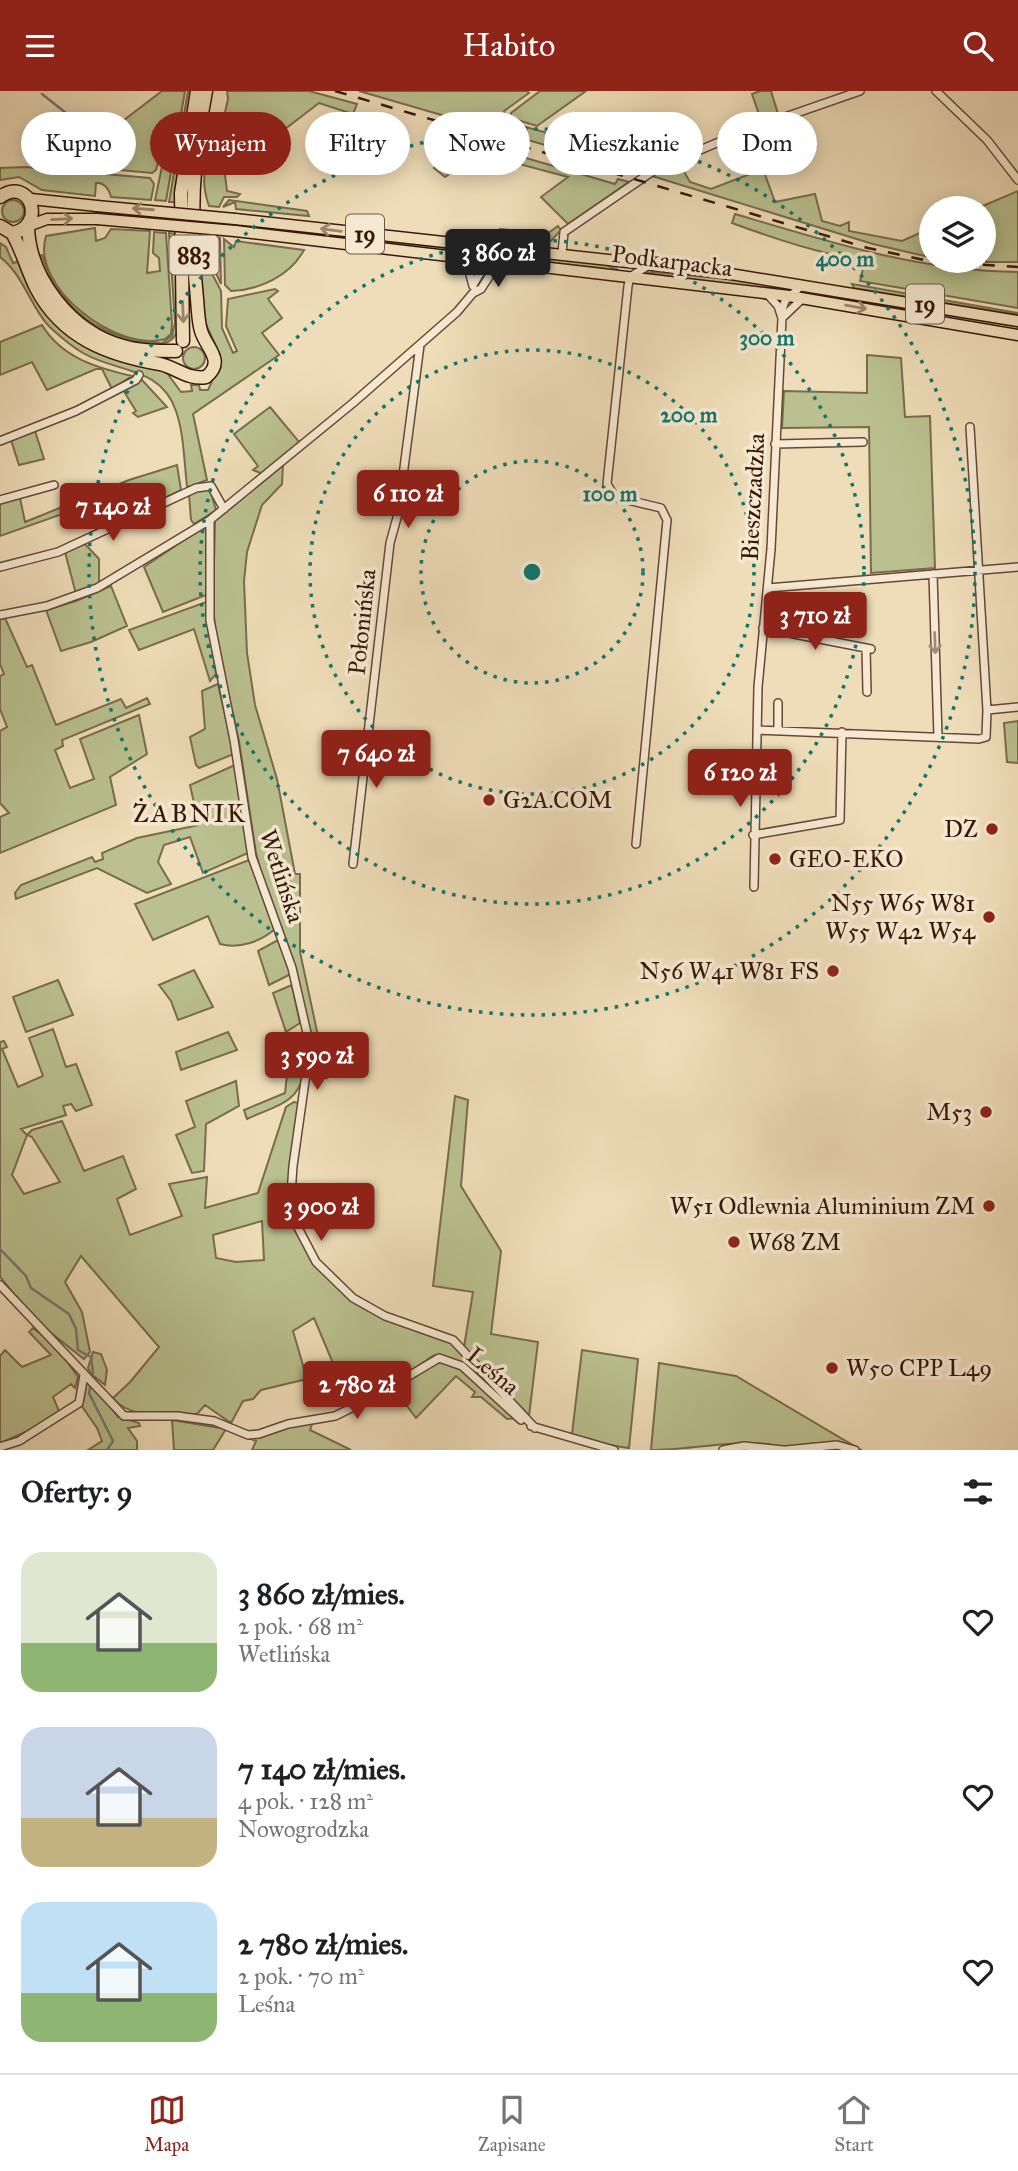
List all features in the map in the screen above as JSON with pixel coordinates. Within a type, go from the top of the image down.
[{"type":"highway","name":"883","points":[[177,370],[174,356],[180,346],[181,193],[197,91]]},
{"type":"highway","name":"883","points":[[12,233],[38,292],[75,335],[119,356],[177,370],[190,377],[207,376],[215,363],[199,324],[192,231],[194,183],[206,91]]},
{"type":"highway","name":"19","points":[[0,196],[19,191],[31,199]]},
{"type":"highway","points":[[31,199],[33,211],[28,226],[42,276],[52,295],[75,320],[95,335],[121,346],[180,346],[196,340],[208,345]]},
{"type":"highway","points":[[0,226],[12,233]]},
{"type":"highway","name":"19","points":[[12,233],[28,226]]},
{"type":"main road","name":"Podkarpacka","points":[[31,199],[613,259],[805,284],[1018,321]]},
{"type":"main road","name":"Podkarpacka","points":[[28,226],[47,219],[97,219],[235,231],[789,296],[1018,335]]},
{"type":"street","points":[[562,253],[564,232],[656,169],[743,132],[860,91]]},
{"type":"street","points":[[936,91],[987,140],[1018,180]]},
{"type":"street","points":[[0,615],[47,606],[97,589],[210,520],[457,312],[492,260],[496,247]]},
{"type":"street","points":[[458,257],[468,267],[473,289]]},
{"type":"street","points":[[613,259],[630,277],[607,484],[615,497],[661,508],[667,520],[636,844]]},
{"type":"street","points":[[630,277],[652,264]]},
{"type":"street","points":[[789,296],[805,284]]},
{"type":"street","points":[[766,293],[782,316],[803,298]]},
{"type":"street","name":"Bieszczadzka","points":[[754,887],[753,835],[763,628],[768,589],[782,316],[789,296]]},
{"type":"street","name":"Połonińska","points":[[353,864],[390,543],[398,514],[420,344]]},
{"type":"street","points":[[0,441],[76,411],[136,380],[139,375]]},
{"type":"street","points":[[758,730],[986,737],[987,710],[970,427]]},
{"type":"street","points":[[775,444],[863,442]]},
{"type":"street","points":[[0,501],[54,485]]},
{"type":"street","points":[[0,567],[58,552],[196,488],[211,486],[224,509]]},
{"type":"street","name":"Wetlińska","points":[[210,520],[210,620],[234,740],[252,857],[292,968],[310,1046],[293,1166],[291,1194],[294,1220],[316,1262],[354,1298],[385,1316],[453,1340],[535,1427]]},
{"type":"street","points":[[768,589],[1018,567]]},
{"type":"street","points":[[933,574],[938,737]]},
{"type":"street","points":[[763,628],[868,649],[867,692]]},
{"type":"street","points":[[778,703],[778,731]]},
{"type":"street","points":[[987,710],[1018,707]]},
{"type":"street","points":[[753,835],[840,820],[842,733]]},
{"type":"street","name":"Leśna","points":[[0,1285],[33,1322],[65,1350],[86,1376],[96,1382],[124,1416],[177,1416],[214,1421],[248,1435],[288,1424],[335,1416],[372,1398],[439,1358],[461,1366],[522,1422],[614,1450]]},
{"type":"street","points":[[0,1447],[19,1441],[79,1403],[86,1376]]},
{"type":"street","points":[[723,1450],[744,1445],[785,1450],[837,1445],[855,1450]]},
{"type":"green space","points":[[162,91],[185,91],[181,112],[150,112],[150,173],[136,172],[134,112]]},
{"type":"green space","points":[[188,91],[192,91],[189,112],[184,112]]},
{"type":"green space","points":[[227,91],[309,91],[357,104],[354,112],[347,112],[319,103],[291,124],[291,112],[225,112]]},
{"type":"green space","points":[[359,91],[529,93],[504,112],[431,112]]},
{"type":"green space","points":[[540,91],[586,91],[557,112],[544,112],[544,121],[537,126],[530,124],[530,112],[512,112]]},
{"type":"green space","points":[[771,91],[777,112],[758,112],[752,94]]},
{"type":"green space","points":[[530,128],[544,132],[544,145],[530,141]]},
{"type":"green space","points":[[530,159],[544,163],[544,171],[530,167]]},
{"type":"green space","points":[[21,167],[21,175],[116,175],[150,178],[154,184],[151,200],[111,197],[106,187],[99,183],[96,183],[95,196],[42,190],[19,177],[0,180],[0,168]]},
{"type":"green space","points":[[160,175],[170,175],[166,201],[155,200]]},
{"type":"green space","points":[[174,175],[181,175],[177,202],[169,202]]},
{"type":"green space","points":[[205,175],[225,175],[227,191],[240,194],[237,197],[224,197],[219,207],[209,206]]},
{"type":"green space","points":[[560,175],[584,175],[615,184],[618,179],[629,182],[568,224],[541,197],[568,177]]},
{"type":"green space","points":[[686,175],[690,182],[711,189],[747,175],[765,175],[775,202],[815,194],[822,221],[840,226],[849,222],[849,231],[902,241],[919,233],[919,255],[873,244],[652,176]]},
{"type":"green space","points":[[1018,191],[1018,262],[996,262],[996,200]]},
{"type":"green space","points":[[13,200],[21,203],[24,211],[21,219],[13,222],[5,219],[2,211],[5,203]]},
{"type":"green space","points":[[229,200],[307,211],[309,216],[236,209],[235,202],[223,207]]},
{"type":"green space","points":[[735,214],[840,244],[919,262],[919,273],[1018,272],[1018,308],[860,281],[865,261],[814,250],[732,223]]},
{"type":"green space","points":[[235,222],[446,247],[445,251],[234,227]]},
{"type":"green space","points":[[558,226],[561,230],[551,241],[496,237],[500,229],[547,234]]},
{"type":"green space","points":[[95,228],[96,241],[105,238],[111,229],[150,231],[147,273],[160,271],[159,258],[153,253],[154,232],[166,233],[172,324],[171,334],[165,339],[145,341],[124,336],[102,326],[64,295],[51,276],[45,256],[46,236]]},
{"type":"green space","points":[[169,233],[176,234],[178,330],[170,340],[158,345],[127,342],[82,320],[57,292],[39,256],[42,255],[60,292],[72,307],[87,319],[122,337],[162,343],[172,336],[175,323]]},
{"type":"green space","points":[[198,236],[204,237],[205,260],[221,291],[222,328],[233,353],[237,351],[226,326],[228,299],[275,289],[278,291],[268,299],[282,318],[262,333],[279,355],[193,414],[207,480],[189,487],[181,429],[169,396],[149,378],[83,353],[54,331],[39,314],[16,274],[0,257],[0,243],[6,247],[13,263],[21,261],[32,290],[167,373],[181,392],[192,391],[191,385],[199,385],[200,390],[208,390],[220,363],[220,355],[205,322]]},
{"type":"green space","points":[[208,237],[220,238],[221,284],[209,258]]},
{"type":"green space","points":[[224,239],[234,247],[236,241],[304,250],[291,267],[273,280],[252,288],[231,291],[225,285]]},
{"type":"green space","points":[[509,258],[598,261],[618,270]]},
{"type":"green space","points":[[644,273],[792,287],[785,291]]},
{"type":"green space","points":[[852,284],[1018,313],[1018,315],[854,288]]},
{"type":"green space","points":[[852,297],[1018,325],[1018,331],[855,303]]},
{"type":"green space","points":[[42,325],[70,354],[93,365],[132,376],[112,389],[102,369],[96,369],[47,390],[32,362],[0,375],[0,342]]},
{"type":"green space","points":[[194,347],[202,350],[205,358],[202,366],[194,369],[186,366],[183,358],[186,350]]},
{"type":"green space","points":[[867,355],[901,358],[905,417],[930,416],[935,568],[871,573],[869,427],[782,428],[784,391],[867,393]]},
{"type":"green space","points":[[142,380],[167,407],[138,417],[133,413],[136,411],[123,390]]},
{"type":"green space","points":[[270,407],[300,443],[263,474],[253,470],[258,466],[234,434]]},
{"type":"green space","points":[[35,431],[44,459],[19,465],[11,440]]},
{"type":"green space","points":[[177,465],[181,490],[112,525],[99,501],[0,536],[0,503],[20,498],[25,522],[129,480]]},
{"type":"green space","points":[[283,465],[282,484],[262,505],[247,552],[244,581],[247,653],[255,705],[277,779],[295,874],[300,874],[300,952],[327,1078],[308,1076],[310,1053],[298,986],[288,945],[263,881],[256,853],[239,741],[216,639],[213,604],[215,521]]},
{"type":"green space","points":[[200,488],[210,489],[216,510],[194,524],[191,520],[189,494]]},
{"type":"green space","points":[[202,528],[208,530],[206,595],[163,612],[144,567]]},
{"type":"green space","points":[[85,544],[99,559],[99,584],[76,594],[65,552]]},
{"type":"green space","points":[[111,586],[127,626],[91,642],[61,651],[46,610]]},
{"type":"green space","points":[[206,602],[216,674],[210,681],[194,629],[139,650],[129,630]]},
{"type":"green space","points":[[5,618],[27,667],[32,665],[56,725],[121,699],[126,708],[147,698],[150,704],[62,740],[63,746],[55,750],[70,788],[94,779],[80,739],[139,715],[147,754],[110,777],[116,805],[0,853],[0,817],[9,813],[0,803],[0,731],[7,727],[0,709],[0,676],[4,674],[0,664],[0,619]]},
{"type":"green space","points":[[218,684],[234,754],[199,768],[190,737],[205,729],[202,691]]},
{"type":"green space","points":[[1018,721],[1018,763],[1007,762],[1004,723]]},
{"type":"green space","points":[[235,765],[248,853],[203,873],[190,837],[164,845],[158,862],[171,884],[147,893],[97,868],[16,899],[15,893],[21,885],[92,857],[95,862],[103,859],[102,853],[137,838],[199,825],[190,785]]},
{"type":"green space","points":[[249,860],[275,929],[263,938],[249,943],[234,946],[220,944],[208,916],[153,940],[135,904]]},
{"type":"green space","points":[[278,940],[291,974],[269,985],[258,951]]},
{"type":"green space","points":[[194,970],[213,1007],[178,1020],[171,1001],[159,985]]},
{"type":"green space","points":[[58,980],[73,1015],[26,1032],[13,997]]},
{"type":"green space","points":[[292,985],[300,1023],[286,1032],[273,993]]},
{"type":"green space","points":[[53,1029],[66,1067],[76,1064],[92,1105],[76,1111],[71,1104],[63,1106],[66,1115],[21,1129],[27,1135],[32,1130],[62,1121],[84,1171],[123,1156],[136,1189],[117,1199],[130,1235],[182,1216],[169,1184],[207,1177],[205,1208],[258,1193],[286,1107],[294,1102],[299,1103],[290,1208],[303,1244],[352,1300],[449,1341],[516,1413],[464,1364],[434,1355],[384,1389],[351,1406],[314,1318],[293,1331],[307,1379],[261,1390],[253,1399],[243,1401],[231,1423],[205,1405],[197,1414],[163,1415],[140,1413],[121,1405],[113,1398],[159,1347],[81,1256],[65,1282],[82,1312],[90,1352],[84,1359],[37,1322],[0,1277],[0,1042],[4,1041],[7,1047],[2,1049],[18,1087],[43,1076],[29,1038]],"holes":[[[27,1135],[32,1137],[60,1182],[24,1194],[12,1175]],[[262,1221],[264,1260],[236,1262],[216,1258],[213,1235]]]},
{"type":"green space","points":[[228,1032],[237,1050],[181,1070],[176,1052]]},
{"type":"green space","points":[[297,1033],[304,1037],[307,1043],[302,1069],[284,1071],[268,1064],[279,1040]]},
{"type":"green space","points":[[287,1075],[303,1075],[300,1085],[290,1099],[247,1119],[244,1110],[285,1093]]},
{"type":"green space","points":[[236,1081],[239,1106],[206,1124],[204,1171],[192,1173],[176,1135],[195,1127],[186,1101]]},
{"type":"green space","points":[[455,1096],[468,1100],[461,1186],[501,1251],[491,1334],[538,1342],[529,1416],[464,1347],[473,1292],[433,1286]]},
{"type":"green space","points":[[33,1328],[56,1346],[78,1377],[75,1388],[71,1384],[53,1397],[59,1411],[30,1430],[0,1443],[0,1356],[5,1350],[22,1367],[51,1355],[29,1332]]},
{"type":"green space","points":[[582,1350],[638,1359],[629,1448],[595,1443],[572,1434]]},
{"type":"green space","points":[[93,1352],[101,1354],[107,1370],[105,1385],[91,1374],[88,1368]]},
{"type":"green space","points":[[439,1360],[461,1369],[516,1418],[507,1419],[481,1397],[472,1397],[475,1392],[456,1376],[416,1418],[397,1393],[381,1401],[378,1397]]},
{"type":"green space","points":[[659,1363],[736,1376],[861,1450],[769,1450],[768,1444],[753,1443],[651,1450]]},
{"type":"green space","points":[[87,1381],[95,1387],[118,1417],[139,1423],[140,1426],[128,1428],[137,1441],[137,1450],[88,1450],[102,1441],[97,1428],[81,1405]]},
{"type":"green space","points":[[172,1420],[226,1429],[213,1450],[174,1450]]},
{"type":"green space","points":[[313,1422],[310,1430],[351,1450],[252,1450],[256,1441],[251,1439],[285,1427]]},
{"type":"waterway","points":[[42,94],[65,112]]},
{"type":"waterway","points":[[0,1249],[26,1276],[31,1288],[69,1314],[76,1329],[78,1350],[91,1357],[93,1373],[89,1393],[113,1441],[107,1450]]},
{"type":"railway","points":[[335,91],[868,248],[929,261],[1018,267]]},
{"type":"place","name":"G2A.COM","points":[[489,800]]},
{"type":"place","name":"DZ","points":[[992,829]]},
{"type":"place","name":"GEO-EKO","points":[[775,859]]},
{"type":"place","name":"N55 W65 W81 W55 W42 W54","points":[[989,917]]},
{"type":"place","name":"N56 W41 W81 FS","points":[[833,971]]},
{"type":"place","name":"M53","points":[[986,1112]]},
{"type":"place","name":"W51 Odlewnia Aluminium ZM","points":[[989,1206]]},
{"type":"place","name":"W68 ZM","points":[[734,1242]]},
{"type":"place","name":"W50 CPP L49","points":[[832,1368]]},
{"type":"district","name":"ŻABNIK","points":[[190,813]]}]
